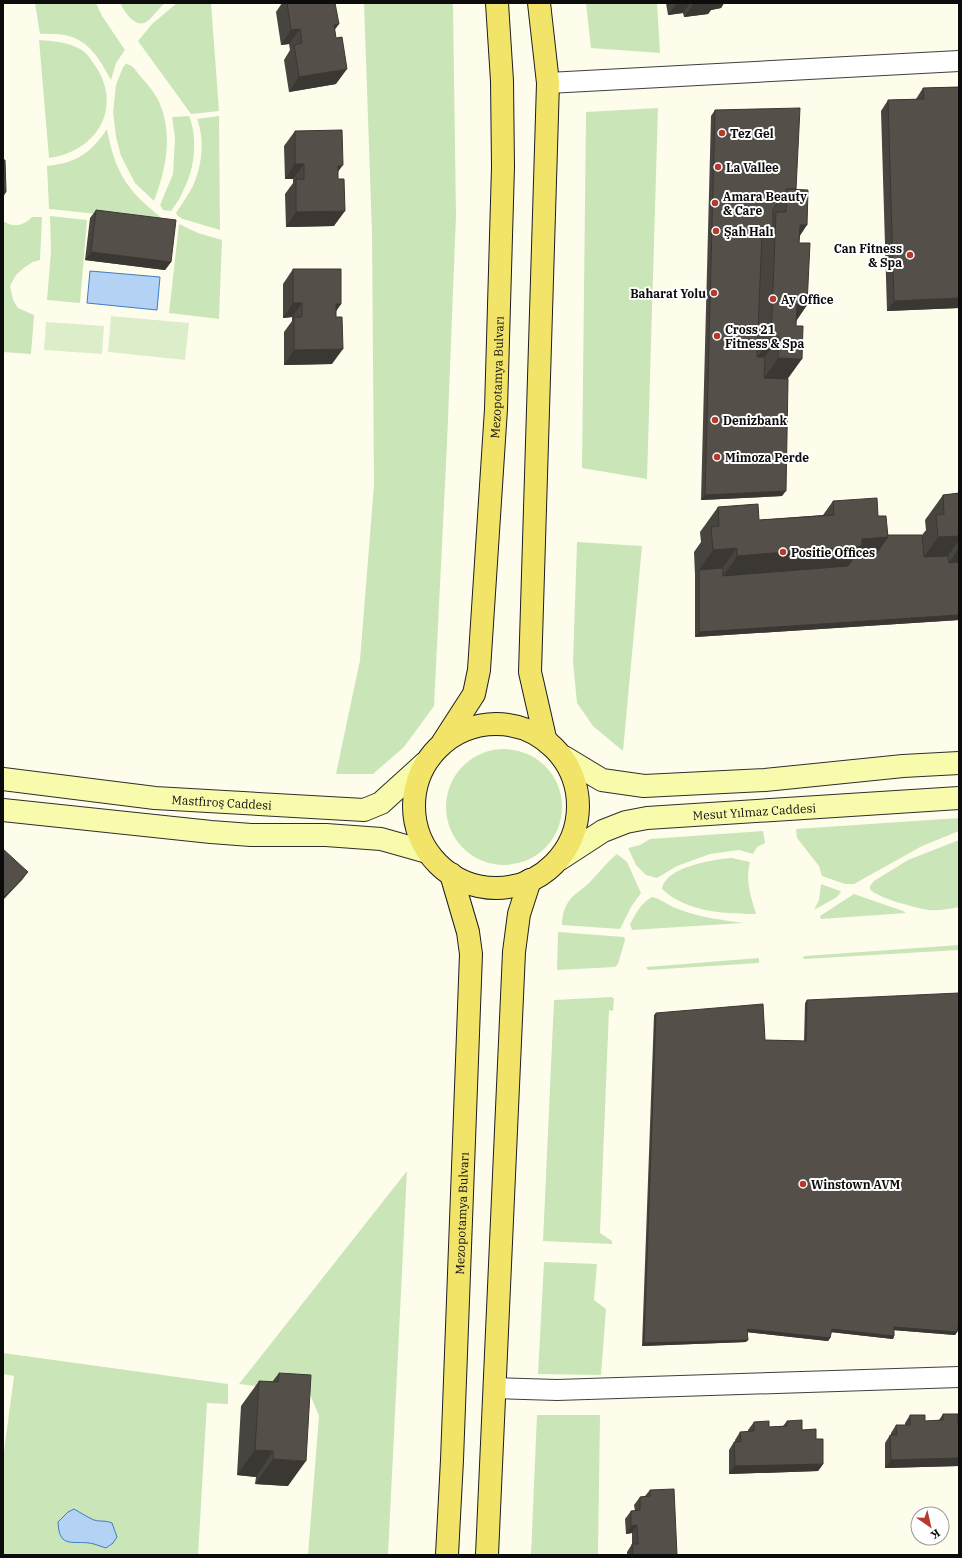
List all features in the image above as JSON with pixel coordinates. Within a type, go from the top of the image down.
[{"type":"main road","name":"Mezopotamya Bulvarı","points":[[443,742],[474,694],[479,670],[496,409],[503,167],[502,81],[496,3]]},
{"type":"main road","points":[[539,3],[548,83],[530,672],[544,738]]},
{"type":"main road","points":[[564,757],[576,782],[579,809],[573,836],[560,859],[538,877],[515,886],[489,888],[465,883],[443,870],[427,852],[417,831],[413,808],[416,784],[425,763],[443,742],[466,728],[493,722],[520,726],[544,738],[564,757],[602,780],[644,786],[765,780],[903,766],[959,763]]},
{"type":"main road","name":"Mastfıroş Caddesi","points":[[3,779],[155,798],[364,810],[381,803],[425,763]]},
{"type":"main road","name":"Mesut Yılmaz Caddesi","points":[[560,859],[603,831],[626,822],[647,818],[959,798]]},
{"type":"main road","points":[[3,810],[211,832],[251,835],[326,835],[381,839],[427,852]]},
{"type":"main road","name":"Mezopotamya Bulvarı","points":[[447,1555],[452,1460],[471,954],[468,932],[450,874]]},
{"type":"main road","points":[[487,1555],[514,952],[519,914],[530,880]]},
{"type":"street","points":[[548,83],[959,61]]},
{"type":"street","points":[[495,1388],[557,1390],[959,1377]]},
{"type":"green space","points":[[35,3],[96,3],[102,16],[125,50],[116,63],[111,80],[98,58],[84,43],[65,35],[40,34]]},
{"type":"green space","points":[[120,3],[165,3],[149,20],[145,23],[140,23],[128,16]]},
{"type":"green space","points":[[177,3],[211,3],[219,111],[191,114],[138,41],[152,24]]},
{"type":"green space","points":[[364,3],[453,3],[456,216],[447,444],[434,706],[404,747],[373,774],[336,774],[360,660],[374,485],[372,234]]},
{"type":"green space","points":[[586,3],[657,3],[660,53],[591,48]]},
{"type":"green space","points":[[39,40],[60,42],[80,49],[85,53],[98,70],[105,86],[107,101],[105,115],[99,128],[91,139],[79,148],[65,154],[49,158]]},
{"type":"green space","points":[[126,64],[134,68],[152,90],[158,99],[164,116],[167,141],[165,165],[154,201],[135,183],[121,156],[116,137],[113,112],[116,85],[123,67]]},
{"type":"green space","points":[[658,108],[647,479],[582,468],[586,112]]},
{"type":"green space","points":[[189,116],[194,134],[194,153],[191,172],[177,203],[171,211],[163,210],[160,205],[173,174],[175,138],[172,117]]},
{"type":"green space","points":[[219,116],[220,230],[183,219],[176,213],[193,186],[199,170],[202,144],[197,119]]},
{"type":"green space","points":[[107,129],[115,161],[122,176],[139,198],[165,221],[49,209],[47,166],[57,165],[82,156],[95,145]]},
{"type":"green space","points":[[50,216],[87,220],[80,303],[47,300],[51,251]]},
{"type":"green space","points":[[32,217],[42,217],[40,260],[25,267],[16,275],[10,286],[13,300],[18,308],[34,315],[31,354],[3,352],[3,221],[11,225],[18,225]]},
{"type":"green space","points":[[179,224],[198,233],[222,240],[219,319],[169,313]]},
{"type":"green space","points":[[111,316],[189,323],[185,360],[108,352]]},
{"type":"green space","points":[[46,322],[104,326],[102,354],[44,350]]},
{"type":"green space","points":[[577,542],[642,546],[623,751],[593,726],[577,703],[573,662]]},
{"type":"green space","points":[[504,749],[526,753],[545,766],[558,785],[562,807],[558,829],[545,848],[526,861],[504,865],[482,861],[463,848],[450,829],[446,807],[450,785],[463,766],[482,753]]},
{"type":"green space","points":[[959,818],[959,831],[922,846],[854,884],[845,884],[822,876],[819,866],[797,838],[796,829]]},
{"type":"green space","points":[[763,831],[765,843],[757,847],[753,854],[739,850],[710,854],[677,866],[657,878],[646,875],[636,865],[628,848],[640,845],[650,839]]},
{"type":"green space","points":[[959,840],[959,907],[928,910],[888,899],[880,896],[870,889],[870,886],[874,881],[908,860]]},
{"type":"green space","points":[[617,854],[627,862],[641,893],[631,907],[620,929],[562,925],[564,911],[568,902]]},
{"type":"green space","points":[[732,858],[750,862],[748,882],[756,914],[719,912],[694,907],[682,903],[662,889],[665,881],[681,870],[703,862]]},
{"type":"green space","points":[[821,884],[841,892],[837,897],[814,910],[819,900]]},
{"type":"green space","points":[[854,894],[906,913],[821,919],[820,916]]},
{"type":"green space","points":[[652,897],[686,912],[710,918],[743,923],[632,930],[630,924],[637,912],[645,902]]},
{"type":"green space","points":[[558,932],[624,937],[625,940],[618,964],[615,967],[557,970]]},
{"type":"green space","points":[[959,945],[959,950],[804,959],[803,957],[805,956]]},
{"type":"green space","points":[[759,958],[759,963],[648,970],[646,967]]},
{"type":"green space","points":[[612,997],[614,999],[613,1011],[609,1010],[600,1233],[612,1241],[612,1244],[543,1241],[554,1000]]},
{"type":"green space","points":[[407,1171],[388,1555],[308,1555],[319,1416],[309,1392],[239,1384]]},
{"type":"green space","points":[[544,1262],[597,1264],[594,1300],[606,1309],[601,1375],[538,1374]]},
{"type":"green space","points":[[3,1353],[228,1384],[228,1404],[207,1403],[198,1555],[3,1555],[3,1459],[14,1376],[3,1374]]},
{"type":"green space","points":[[537,1415],[600,1415],[598,1555],[531,1555]]},
{"type":"water","points":[[90,271],[160,277],[157,310],[87,303]]},
{"type":"water","points":[[74,1509],[94,1520],[112,1523],[117,1537],[113,1543],[106,1548],[94,1544],[69,1542],[61,1537],[58,1522],[68,1512]]},
{"type":"building","points":[[287,3],[335,3],[339,24],[334,25],[336,38],[342,37],[347,69],[299,77],[294,45],[302,43],[300,29],[291,30]]},
{"type":"building","points":[[959,87],[959,298],[894,301],[888,100],[924,99],[923,88]]},
{"type":"building","points":[[800,108],[796,189],[787,189],[773,209],[773,232],[762,232],[757,357],[765,357],[764,378],[788,379],[786,491],[705,495],[715,110]]},
{"type":"building","points":[[342,130],[343,165],[338,166],[338,179],[344,179],[345,211],[296,212],[296,179],[304,179],[304,164],[295,164],[295,131]]},
{"type":"building","points":[[3,160],[5,160],[6,192],[3,192]]},
{"type":"building","points":[[787,189],[808,190],[807,225],[800,225],[799,243],[810,243],[807,305],[797,304],[796,326],[803,326],[802,359],[778,358],[779,337],[771,337],[776,212],[786,212]]},
{"type":"building","points":[[96,210],[176,220],[171,262],[91,252]]},
{"type":"building","points":[[293,269],[341,269],[341,304],[336,304],[336,317],[342,317],[343,349],[294,350],[294,317],[302,317],[302,303],[293,303]]},
{"type":"building","points":[[959,493],[959,536],[938,537],[936,515],[944,514],[943,495]]},
{"type":"building","points":[[877,498],[878,516],[886,516],[888,537],[862,539],[862,546],[737,556],[737,548],[713,550],[711,527],[719,526],[718,507],[758,504],[759,520],[834,515],[833,501]]},
{"type":"building","points":[[888,535],[922,535],[924,557],[948,556],[949,563],[959,562],[959,615],[699,632],[699,570],[723,568],[723,576],[848,566],[854,558],[874,557]]},
{"type":"building","points":[[3,849],[28,872],[3,898]]},
{"type":"building","name":"Winstown AVM","points":[[959,993],[959,1322],[957,1332],[894,1327],[894,1336],[832,1329],[830,1338],[747,1329],[748,1340],[644,1343],[656,1013],[763,1004],[765,1040],[806,1041],[807,1000]]},
{"type":"building","points":[[279,1373],[311,1375],[306,1461],[273,1459],[273,1451],[255,1450],[259,1381],[278,1382]]},
{"type":"building","points":[[943,1414],[958,1414],[959,1458],[891,1460],[890,1435],[897,1435],[896,1425],[910,1425],[910,1415],[925,1415],[925,1421],[943,1420]]},
{"type":"building","points":[[802,1420],[802,1430],[816,1429],[816,1439],[823,1439],[823,1464],[735,1466],[734,1442],[741,1442],[740,1432],[754,1431],[754,1422],[769,1421],[769,1427],[787,1426],[787,1421]]},
{"type":"building","points":[[674,1489],[677,1555],[633,1555],[632,1544],[638,1544],[637,1525],[631,1526],[631,1511],[640,1510],[640,1497],[650,1496],[650,1490]]},
{"type":"place","name":"Tez Gel","points":[[722,133]]},
{"type":"place","name":"La Vallee","points":[[718,167]]},
{"type":"place","name":"Amara Beauty & Care","points":[[715,203]]},
{"type":"place","name":"Şah Halı","points":[[716,231]]},
{"type":"place","name":"Can Fitness & Spa","points":[[910,255]]},
{"type":"place","name":"Baharat Yolu","points":[[714,293]]},
{"type":"place","name":"Ay Office","points":[[773,299]]},
{"type":"place","name":"Cross 21 Fitness & Spa","points":[[717,336]]},
{"type":"place","name":"Denizbank","points":[[715,420]]},
{"type":"place","name":"Mimoza Perde","points":[[717,457]]},
{"type":"place","name":"Positie Offices","points":[[783,552]]},
{"type":"place","name":"Winstown AVM","points":[[803,1184]]}]
